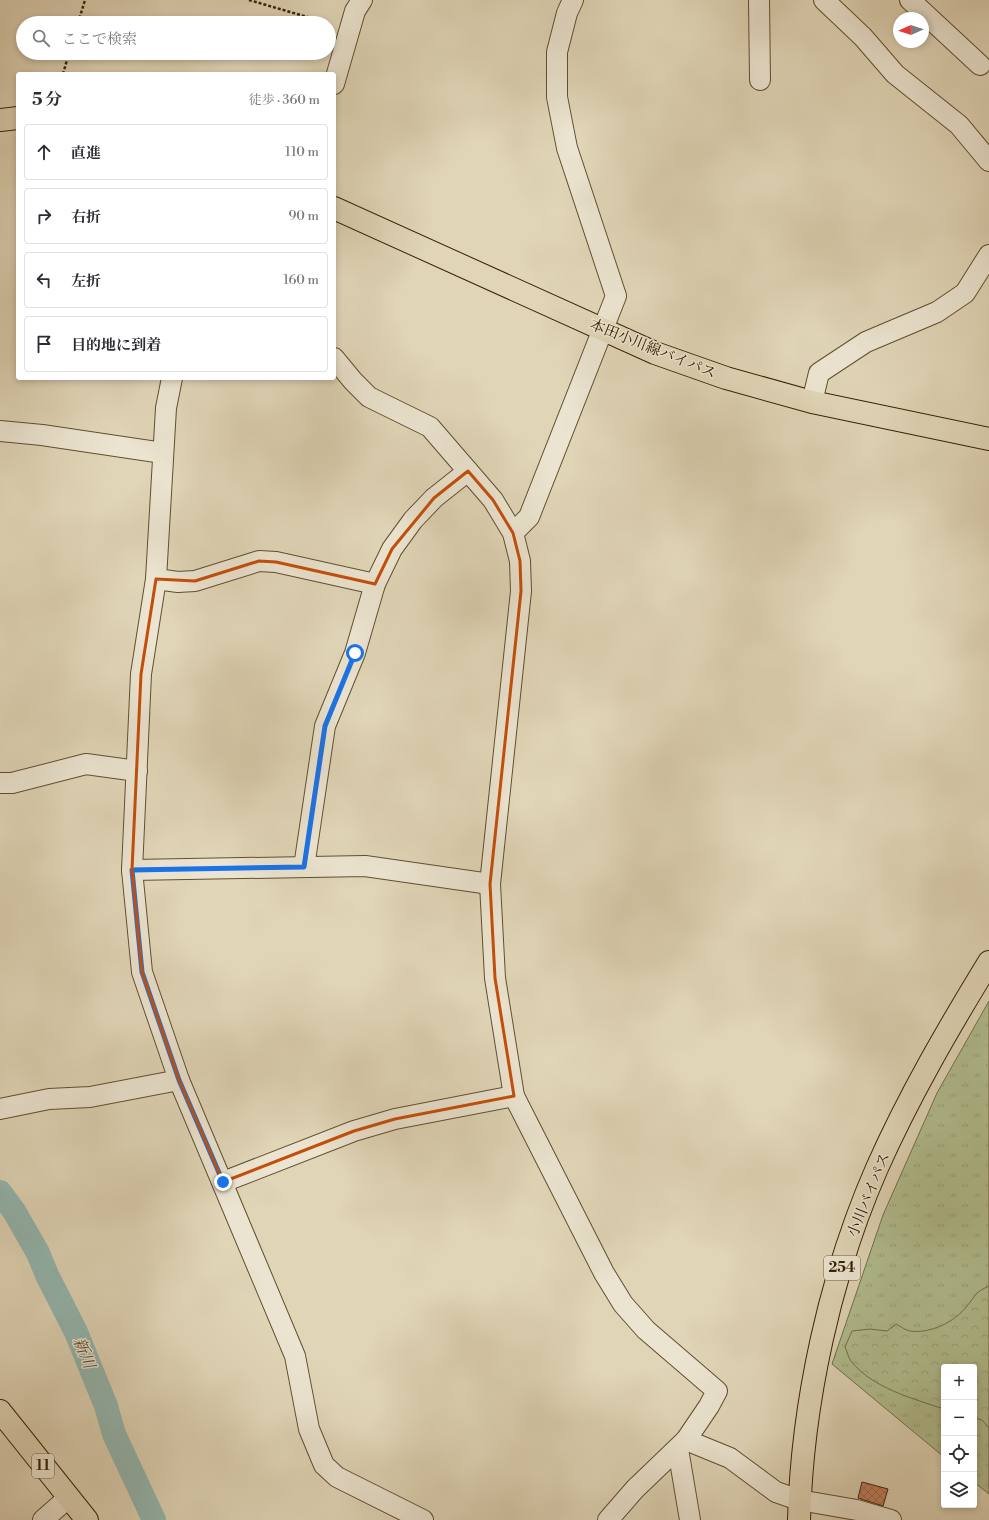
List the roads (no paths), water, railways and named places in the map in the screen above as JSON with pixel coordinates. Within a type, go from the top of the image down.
[{"type":"main road","points":[[0,120],[16,118]]},
{"type":"main road","name":"本田小川線バイパス","points":[[336,209],[655,353],[726,378],[812,402],[989,439]]},
{"type":"main road","name":"小川バイパス","points":[[799,1510],[805,1432],[816,1366],[834,1295],[855,1224],[877,1169],[911,1098],[945,1034],[989,962]]},
{"type":"main road","name":"11","points":[[0,1411],[87,1520]]},
{"type":"street","points":[[336,77],[356,11],[362,0]]},
{"type":"street","points":[[513,533],[529,517],[616,296],[567,148],[557,97],[556,52],[567,13],[573,0]]},
{"type":"street","points":[[759,0],[760,80]]},
{"type":"street","points":[[824,0],[863,37],[894,74],[959,125],[989,161]]},
{"type":"street","points":[[910,0],[980,65]]},
{"type":"street","points":[[812,402],[819,373],[866,342],[937,312],[965,293],[989,255]]},
{"type":"street","points":[[336,360],[353,381],[369,396],[430,427],[493,500],[513,533],[520,561],[521,591],[490,884],[495,978],[514,1096],[604,1273],[623,1304],[646,1330],[717,1391],[709,1406],[682,1445],[635,1489],[608,1520]]},
{"type":"street","points":[[172,380],[166,408],[156,578],[141,674],[132,870],[142,972],[179,1080],[295,1356],[309,1429],[324,1464],[337,1477],[423,1520]]},
{"type":"street","points":[[0,430],[163,453]]},
{"type":"street","points":[[304,867],[325,726],[355,653],[375,584],[392,549],[413,520],[434,498],[468,471]]},
{"type":"street","points":[[156,578],[178,582],[196,581],[258,561],[276,562],[375,584]]},
{"type":"street","points":[[0,783],[12,783],[86,764],[137,771]]},
{"type":"street","points":[[132,870],[365,866],[490,884]]},
{"type":"street","points":[[0,1109],[49,1099],[90,1097],[179,1080]]},
{"type":"street","points":[[223,1182],[354,1131],[395,1119],[514,1096]]},
{"type":"street","points":[[682,1445],[730,1458],[799,1510],[857,1510],[891,1520]]},
{"type":"street","points":[[682,1445],[690,1520]]},
{"type":"street","points":[[43,1520],[68,1498]]},
{"type":"waterway","name":"新川","points":[[0,1192],[14,1211],[38,1253],[47,1275],[76,1332],[106,1406],[114,1434],[154,1520]]}]
